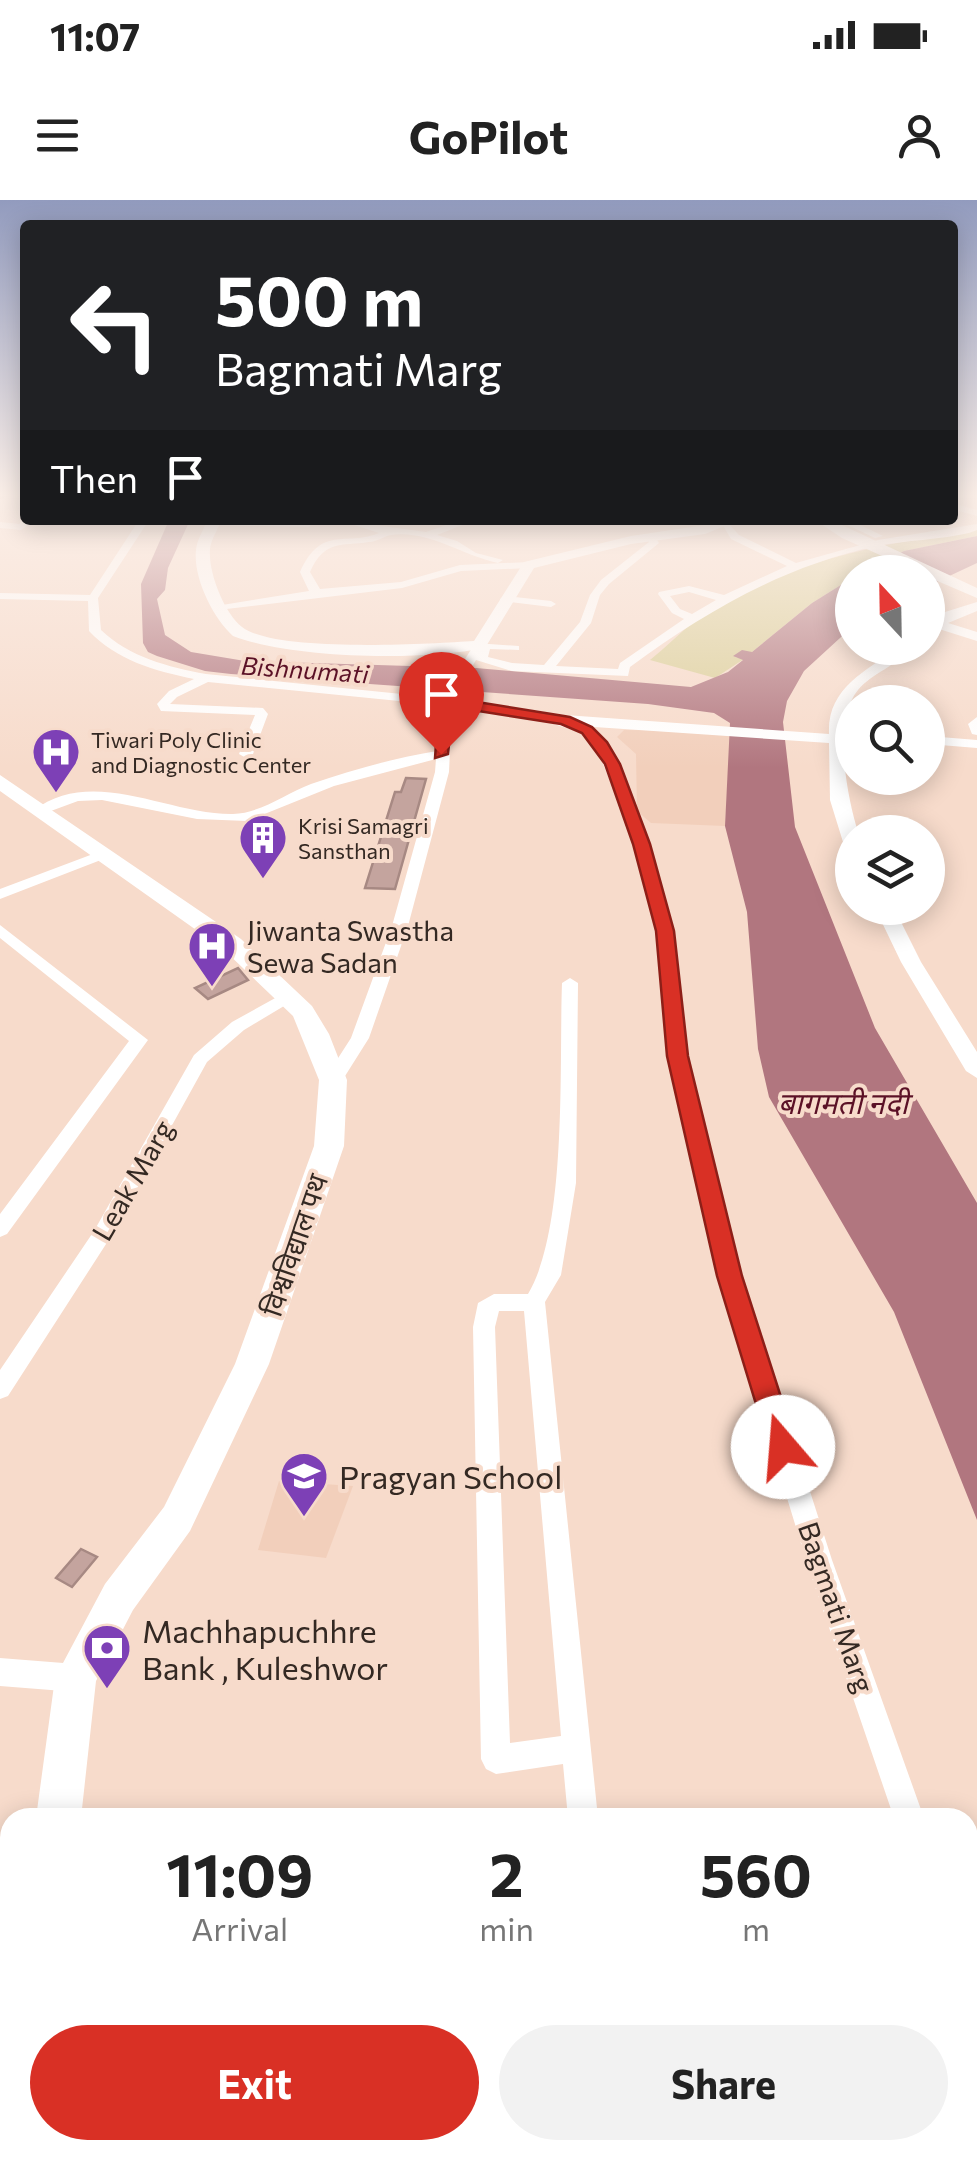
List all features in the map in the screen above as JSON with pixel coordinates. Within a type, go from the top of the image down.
[{"type":"main road","points":[[210,585],[238,632],[270,640],[408,649],[479,648],[515,585]]},
{"type":"main road","name":"विश्वविद्याल पथ","points":[[0,781],[232,944],[288,996],[316,1034],[333,1080],[329,1146],[252,1364],[176,1518],[119,1597],[76,1678],[59,1808]]},
{"type":"street","points":[[0,596],[93,598],[101,585]]},
{"type":"street","points":[[312,585],[316,593]]},
{"type":"street","points":[[222,608],[398,585]]},
{"type":"street","points":[[548,668],[585,623],[602,585]]},
{"type":"street","points":[[479,648],[484,660],[512,667],[624,673],[624,666],[690,617],[750,585]]},
{"type":"street","points":[[690,617],[676,611],[663,594],[690,589],[721,598]]},
{"type":"street","name":"Bagmati Marg","points":[[93,598],[95,631],[114,650],[171,671],[206,678],[446,701],[565,720],[587,730],[602,745],[642,844],[665,931],[678,1056],[730,1276],[819,1560],[905,1808]]},
{"type":"street","points":[[505,600],[551,604]]},
{"type":"street","points":[[945,621],[977,606]]},
{"type":"street","points":[[945,630],[977,637]]},
{"type":"street","points":[[479,648],[515,648]]},
{"type":"street","points":[[333,1080],[360,1038],[400,926],[442,772],[446,701],[479,648]]},
{"type":"street","points":[[853,685],[884,665]]},
{"type":"street","points":[[206,678],[173,694],[163,704],[173,710],[262,714],[246,754]]},
{"type":"street","points":[[565,720],[809,738],[835,734]]},
{"type":"street","points":[[977,721],[977,731]]},
{"type":"street","points":[[945,741],[977,744]]},
{"type":"street","points":[[40,811],[80,796],[158,806],[178,814],[234,818],[260,815],[313,788],[406,760],[441,754]]},
{"type":"street","points":[[0,894],[102,855]]},
{"type":"street","points":[[892,925],[977,1071]]},
{"type":"street","points":[[0,930],[139,1040],[0,1230]]},
{"type":"street","points":[[570,983],[566,1183],[550,1276],[534,1302],[582,1808]]},
{"type":"street","name":"Leak Marg","points":[[0,1389],[102,1236],[200,1060],[238,1026],[288,996]]},
{"type":"street","points":[[534,1302],[494,1303],[486,1309],[484,1327],[496,1758],[577,1748]]},
{"type":"street","points":[[0,1672],[76,1678]]},
{"type":"shaded area","points":[[755,585],[835,585],[752,652],[735,657],[744,659],[715,678],[650,660],[697,619]]},
{"type":"shaded area","points":[[731,725],[725,826],[651,823],[637,811],[636,754],[617,737],[624,730],[727,731]]},
{"type":"shaded area","name":"Pragyan School","points":[[279,1481],[353,1486],[326,1558],[258,1550]]},
{"type":"water","points":[[141,585],[166,585],[157,599],[165,635],[191,652],[245,661],[476,668],[691,687],[728,672],[743,660],[733,656],[742,650],[752,652],[835,589],[835,643],[804,671],[787,701],[783,722],[795,827],[875,1028],[977,1203],[977,1520],[894,1312],[769,1097],[758,1049],[747,912],[725,826],[730,723],[714,713],[648,704],[205,671],[148,652],[143,643]]},
{"type":"building","points":[[406,778],[426,779],[395,889],[365,888],[395,792],[401,792]]},
{"type":"building","points":[[238,968],[248,980],[208,999],[195,988]]},
{"type":"building","points":[[81,1549],[97,1557],[72,1587],[56,1578]]},
{"type":"place","name":"Tiwari Poly Clinic and Diagnostic Center","points":[[56,794]]},
{"type":"place","name":"Krisi Samagri Sansthan","points":[[263,880]]},
{"type":"place","name":"Jiwanta Swastha Sewa Sadan","points":[[212,988]]},
{"type":"place","name":"Pragyan School","points":[[304,1518]]},
{"type":"place","name":"Machhapuchhre Bank , Kuleshwor","points":[[107,1690]]},
{"type":"route","points":[[441,754],[446,701],[565,720],[587,730],[602,745],[612,764],[642,844],[665,931],[678,1056],[730,1276],[783,1447]]},
{"type":"water label","name":"Bishnumati","points":[[305,669]]},
{"type":"water label","name":"बागमती नदी","points":[[843,1101]]}]
